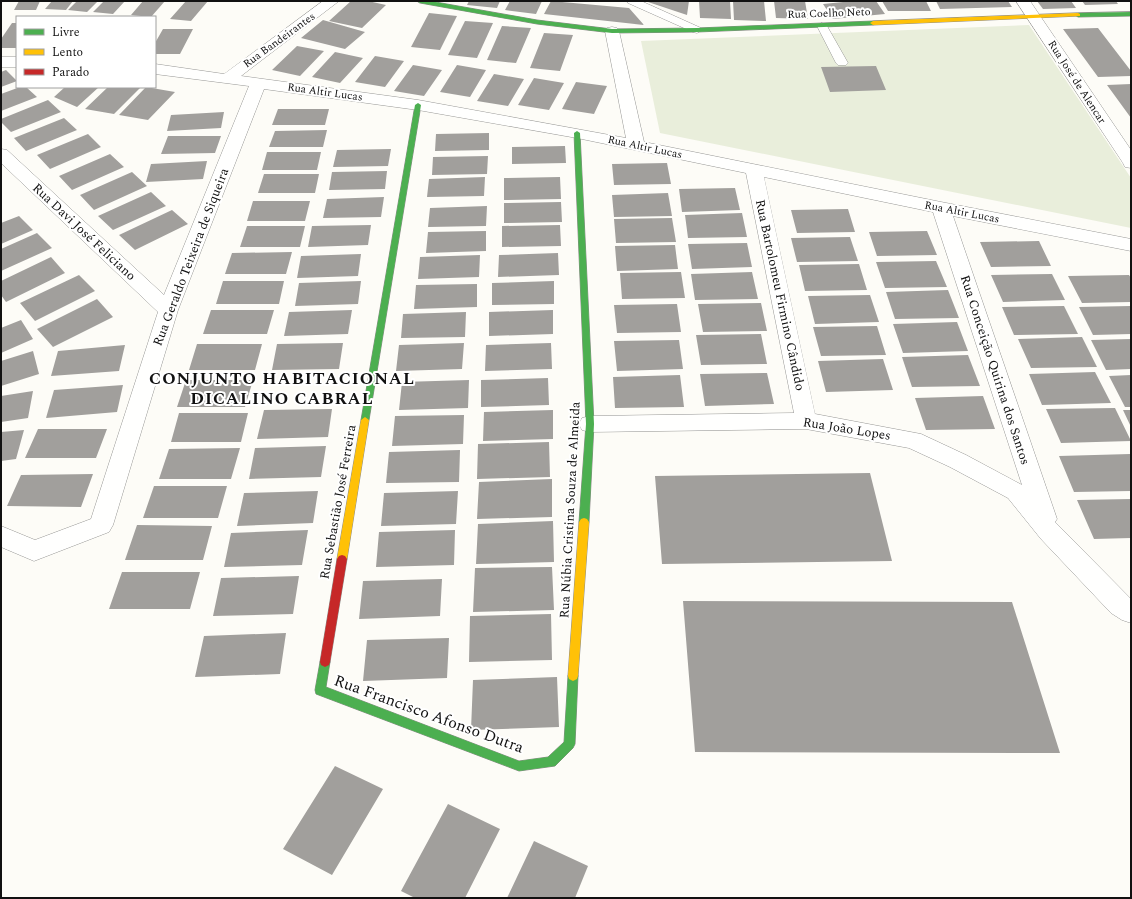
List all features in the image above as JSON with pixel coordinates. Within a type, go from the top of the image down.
[{"type":"street","name":"Rua Bandeirantes","points":[[227,78],[332,1]]},
{"type":"street","name":"Rua Coelho Neto","points":[[420,1],[537,22],[612,31],[822,26],[1034,16],[1131,14]]},
{"type":"street","name":"Rua José de Alencar","points":[[1023,1],[1129,156]]},
{"type":"street","points":[[612,31],[636,145]]},
{"type":"street","points":[[1,62],[16,62]]},
{"type":"street","name":"Rua Altir Lucas","points":[[156,68],[418,105],[577,133],[941,208],[1131,245]]},
{"type":"street","name":"Rua Geraldo Teixeira de Siqueira","points":[[1,536],[34,551],[101,524],[168,310],[258,83]]},
{"type":"street","name":"Rua Sebastião José Ferreira","points":[[320,690],[418,105]]},
{"type":"street","name":"Rua Núbia Cristina Souza de Almeida","points":[[569,744],[590,424],[577,133]]},
{"type":"street","name":"Rua Davi José Feliciano","points":[[1,154],[168,310]]},
{"type":"street","name":"Rua Bartolomeu Firmino Cândido","points":[[754,169],[806,421]]},
{"type":"street","name":"Rua Conceição Quirina dos Santos","points":[[941,208],[1049,532]]},
{"type":"street","name":"Rua João Lopes","points":[[590,424],[806,421],[912,440],[958,461],[1016,492],[1049,532],[1120,605],[1131,612]]},
{"type":"street","name":"Rua Francisco Afonso Dutra","points":[[320,690],[519,766],[551,762],[569,744]]},
{"type":"lane","points":[[632,1],[697,30]]},
{"type":"lane","points":[[822,26],[842,63]]},
{"type":"green space","points":[[1029,25],[1131,178],[1131,228],[660,133],[641,41]]},
{"type":"building","points":[[19,1],[40,1],[36,10],[14,10]]},
{"type":"building","points":[[52,1],[73,1],[66,10],[45,9]]},
{"type":"building","points":[[77,1],[98,1],[87,12],[68,10]]},
{"type":"building","points":[[104,1],[125,1],[113,14],[93,12]]},
{"type":"building","points":[[143,1],[165,1],[152,16],[131,15]]},
{"type":"building","points":[[186,1],[208,1],[191,21],[170,19]]},
{"type":"building","points":[[351,1],[368,1],[386,5],[362,28],[329,21]]},
{"type":"building","points":[[469,1],[500,1],[497,8],[467,5]]},
{"type":"building","points":[[510,1],[542,1],[536,14],[505,10]]},
{"type":"building","points":[[551,1],[629,8],[644,25],[544,14]]},
{"type":"building","points":[[645,1],[689,1],[687,15]]},
{"type":"building","points":[[699,1],[730,1],[731,19],[700,18]]},
{"type":"building","points":[[733,1],[764,1],[766,21],[734,20]]},
{"type":"building","points":[[774,1],[805,1],[808,19],[776,18]]},
{"type":"building","points":[[853,1],[876,1],[885,14],[833,19],[823,4]]},
{"type":"building","points":[[882,1],[926,1],[931,11],[888,11]]},
{"type":"building","points":[[936,1],[1008,1],[1012,7],[940,9]]},
{"type":"building","points":[[1037,1],[1071,1],[1076,8],[1043,9]]},
{"type":"building","points":[[1082,1],[1116,1],[1118,4],[1085,5]]},
{"type":"building","points":[[429,13],[457,16],[440,50],[411,47]]},
{"type":"building","points":[[323,20],[365,32],[345,49],[301,38]]},
{"type":"building","points":[[465,21],[493,23],[477,58],[448,55]]},
{"type":"building","points":[[12,23],[16,23],[16,48],[1,48],[1,39]]},
{"type":"building","points":[[502,26],[531,28],[516,63],[487,60]]},
{"type":"building","points":[[1098,28],[1131,71],[1131,76],[1098,77],[1063,29]]},
{"type":"building","points":[[163,29],[193,29],[180,54],[156,54],[156,41]]},
{"type":"building","points":[[544,33],[573,35],[560,71],[530,68]]},
{"type":"building","points":[[297,46],[324,51],[300,76],[272,70]]},
{"type":"building","points":[[335,52],[363,58],[340,83],[312,77]]},
{"type":"building","points":[[375,56],[404,61],[385,87],[355,82]]},
{"type":"building","points":[[413,65],[442,70],[424,96],[394,91]]},
{"type":"building","points":[[457,65],[486,70],[470,97],[440,92]]},
{"type":"building","points":[[876,66],[886,90],[830,92],[821,67]]},
{"type":"building","points":[[6,70],[16,81],[1,87],[1,72]]},
{"type":"building","points":[[494,74],[524,79],[508,106],[477,101]]},
{"type":"building","points":[[534,78],[564,83],[549,110],[518,105]]},
{"type":"building","points":[[576,82],[607,86],[594,114],[562,109]]},
{"type":"building","points":[[1131,84],[1131,118],[1107,85]]},
{"type":"building","points":[[17,88],[27,88],[37,97],[1,111],[1,94]]},
{"type":"building","points":[[64,88],[98,88],[77,107],[54,97]]},
{"type":"building","points":[[107,88],[140,88],[114,114],[85,109]]},
{"type":"building","points":[[145,88],[175,92],[148,120],[119,115]]},
{"type":"building","points":[[48,100],[61,112],[11,132],[1,122],[1,119]]},
{"type":"building","points":[[278,109],[329,109],[325,125],[272,125]]},
{"type":"building","points":[[224,112],[221,128],[167,131],[171,115]]},
{"type":"building","points":[[64,118],[77,130],[26,151],[14,138]]},
{"type":"building","points":[[327,130],[323,147],[269,147],[275,131]]},
{"type":"building","points":[[489,133],[489,150],[435,151],[436,134]]},
{"type":"building","points":[[88,134],[101,147],[50,169],[37,155]]},
{"type":"building","points":[[168,136],[221,136],[215,153],[161,154]]},
{"type":"building","points":[[565,146],[566,163],[512,164],[512,147]]},
{"type":"building","points":[[391,149],[388,166],[333,167],[337,150]]},
{"type":"building","points":[[267,152],[321,152],[317,170],[262,170]]},
{"type":"building","points":[[110,154],[124,167],[72,190],[59,176]]},
{"type":"building","points":[[488,156],[487,174],[432,175],[433,157]]},
{"type":"building","points":[[207,161],[203,179],[146,182],[151,164]]},
{"type":"building","points":[[667,163],[671,184],[614,185],[612,164]]},
{"type":"building","points":[[387,171],[385,189],[329,190],[332,172]]},
{"type":"building","points":[[132,172],[147,186],[94,210],[80,195]]},
{"type":"building","points":[[264,174],[319,174],[315,193],[258,193]]},
{"type":"building","points":[[485,177],[484,196],[427,197],[429,179]]},
{"type":"building","points":[[560,177],[561,199],[504,200],[504,178]]},
{"type":"building","points":[[735,188],[740,210],[682,212],[679,189]]},
{"type":"building","points":[[151,192],[166,206],[113,230],[98,216]]},
{"type":"building","points":[[668,193],[672,216],[614,217],[612,195]]},
{"type":"building","points":[[384,197],[381,217],[323,218],[327,199]]},
{"type":"building","points":[[253,201],[310,201],[305,221],[247,221]]},
{"type":"building","points":[[561,202],[562,222],[504,223],[504,203]]},
{"type":"building","points":[[487,206],[486,226],[428,227],[430,208]]},
{"type":"building","points":[[848,209],[855,232],[797,233],[791,210]]},
{"type":"building","points":[[172,210],[188,224],[135,250],[119,235]]},
{"type":"building","points":[[742,213],[747,237],[688,238],[685,215]]},
{"type":"building","points":[[19,216],[33,230],[1,244],[1,223]]},
{"type":"building","points":[[672,218],[676,242],[616,243],[614,219]]},
{"type":"building","points":[[371,225],[368,245],[308,247],[312,226]]},
{"type":"building","points":[[560,225],[561,246],[502,247],[502,226]]},
{"type":"building","points":[[247,226],[305,226],[300,247],[240,247]]},
{"type":"building","points":[[486,231],[486,251],[426,253],[428,232]]},
{"type":"building","points":[[927,231],[937,255],[877,256],[869,232]]},
{"type":"building","points":[[37,233],[52,248],[1,271],[1,249]]},
{"type":"building","points":[[850,237],[858,261],[797,262],[791,238]]},
{"type":"building","points":[[1039,241],[1051,266],[991,267],[980,242]]},
{"type":"building","points":[[747,243],[752,267],[692,269],[688,244]]},
{"type":"building","points":[[675,245],[678,269],[617,271],[615,246]]},
{"type":"building","points":[[292,252],[286,274],[225,274],[232,253]]},
{"type":"building","points":[[558,253],[559,275],[498,277],[499,255]]},
{"type":"building","points":[[361,254],[358,276],[297,278],[301,256]]},
{"type":"building","points":[[480,255],[479,277],[418,279],[420,257]]},
{"type":"building","points":[[51,257],[65,273],[6,302],[1,295],[1,281]]},
{"type":"building","points":[[936,261],[947,287],[885,288],[876,262]]},
{"type":"building","points":[[859,264],[867,290],[805,291],[799,265]]},
{"type":"building","points":[[681,272],[685,298],[622,299],[620,273]]},
{"type":"building","points":[[752,272],[758,299],[695,300],[691,274]]},
{"type":"building","points":[[1052,274],[1065,300],[1003,302],[991,275]]},
{"type":"building","points":[[79,275],[95,291],[35,321],[20,303]]},
{"type":"building","points":[[1129,275],[1131,278],[1131,302],[1082,303],[1068,276]]},
{"type":"building","points":[[223,281],[284,281],[279,304],[216,304]]},
{"type":"building","points":[[361,281],[358,304],[295,306],[299,283]]},
{"type":"building","points":[[554,281],[554,304],[492,305],[492,283]]},
{"type":"building","points":[[477,284],[477,307],[414,309],[416,285]]},
{"type":"building","points":[[948,290],[959,318],[895,319],[886,292]]},
{"type":"building","points":[[870,295],[879,322],[815,324],[808,296]]},
{"type":"building","points":[[97,299],[113,317],[53,347],[37,329]]},
{"type":"building","points":[[761,303],[767,331],[703,332],[698,304]]},
{"type":"building","points":[[677,304],[681,332],[617,333],[614,305]]},
{"type":"building","points":[[1064,306],[1078,334],[1014,335],[1002,307]]},
{"type":"building","points":[[1131,306],[1131,334],[1093,335],[1079,307]]},
{"type":"building","points":[[211,310],[274,310],[267,334],[203,334]]},
{"type":"building","points":[[352,310],[348,334],[284,336],[289,312]]},
{"type":"building","points":[[553,310],[553,334],[489,336],[489,312]]},
{"type":"building","points":[[466,312],[465,337],[401,338],[403,314]]},
{"type":"building","points":[[21,320],[33,339],[1,353],[1,328]]},
{"type":"building","points":[[957,322],[968,351],[903,353],[893,324]]},
{"type":"building","points":[[877,326],[886,355],[821,356],[813,327]]},
{"type":"building","points":[[761,334],[767,364],[701,365],[696,335]]},
{"type":"building","points":[[1082,337],[1097,367],[1031,368],[1018,339]]},
{"type":"building","points":[[1131,339],[1131,369],[1106,370],[1091,340]]},
{"type":"building","points":[[679,340],[683,369],[617,371],[614,341]]},
{"type":"building","points":[[343,343],[339,369],[272,370],[277,344]]},
{"type":"building","points":[[464,343],[462,369],[396,371],[399,345]]},
{"type":"building","points":[[551,343],[552,369],[485,371],[486,345]]},
{"type":"building","points":[[197,344],[262,344],[255,370],[189,370]]},
{"type":"building","points":[[125,345],[119,371],[51,376],[58,351]]},
{"type":"building","points":[[33,351],[39,374],[1,386],[1,361]]},
{"type":"building","points":[[968,355],[980,386],[912,387],[902,357]]},
{"type":"building","points":[[883,359],[893,390],[826,392],[818,361]]},
{"type":"building","points":[[1095,372],[1111,403],[1042,405],[1029,374]]},
{"type":"building","points":[[767,373],[774,404],[705,406],[700,374]]},
{"type":"building","points":[[680,375],[684,407],[615,408],[613,377]]},
{"type":"building","points":[[1131,375],[1131,407],[1125,407],[1109,376]]},
{"type":"building","points":[[548,378],[549,405],[481,407],[481,380]]},
{"type":"building","points":[[186,380],[253,380],[245,407],[177,407]]},
{"type":"building","points":[[469,380],[468,408],[399,410],[402,382]]},
{"type":"building","points":[[123,385],[117,412],[46,418],[54,390]]},
{"type":"building","points":[[33,391],[28,418],[1,422],[1,396]]},
{"type":"building","points":[[983,396],[995,429],[926,430],[915,398]]},
{"type":"building","points":[[1115,408],[1131,441],[1061,443],[1046,409]]},
{"type":"building","points":[[332,409],[328,437],[257,439],[264,410]]},
{"type":"building","points":[[553,410],[553,439],[483,441],[484,412]]},
{"type":"building","points":[[1123,410],[1131,410],[1131,427]]},
{"type":"building","points":[[179,413],[248,413],[241,442],[171,442]]},
{"type":"building","points":[[464,415],[463,444],[392,446],[395,416]]},
{"type":"building","points":[[38,429],[107,429],[96,458],[25,458]]},
{"type":"building","points":[[24,430],[16,459],[1,461],[1,432]]},
{"type":"building","points":[[549,442],[550,477],[477,479],[478,444]]},
{"type":"building","points":[[326,446],[321,477],[249,479],[255,448]]},
{"type":"building","points":[[240,448],[231,479],[159,479],[169,449]]},
{"type":"building","points":[[460,450],[459,482],[386,483],[389,452]]},
{"type":"building","points":[[1130,454],[1131,491],[1074,492],[1059,456]]},
{"type":"building","points":[[870,473],[892,561],[662,564],[655,476]]},
{"type":"building","points":[[93,474],[81,507],[7,506],[21,475]]},
{"type":"building","points":[[552,479],[552,517],[477,519],[479,482]]},
{"type":"building","points":[[154,486],[227,486],[218,518],[143,518]]},
{"type":"building","points":[[318,491],[313,523],[237,526],[244,493]]},
{"type":"building","points":[[458,491],[456,524],[381,526],[384,493]]},
{"type":"building","points":[[1131,499],[1131,538],[1094,539],[1077,500]]},
{"type":"building","points":[[553,521],[554,562],[476,564],[478,524]]},
{"type":"building","points":[[137,525],[212,526],[203,560],[125,560]]},
{"type":"building","points":[[308,530],[302,565],[224,567],[231,533]]},
{"type":"building","points":[[455,530],[454,565],[376,567],[379,532]]},
{"type":"building","points":[[552,567],[554,610],[473,612],[475,568]]},
{"type":"building","points":[[122,572],[200,572],[190,609],[109,609]]},
{"type":"building","points":[[299,576],[293,614],[213,616],[221,578]]},
{"type":"building","points":[[442,579],[440,616],[359,619],[363,581]]},
{"type":"building","points":[[683,601],[1012,602],[1060,753],[695,752]]},
{"type":"building","points":[[551,614],[552,660],[469,662],[470,616]]},
{"type":"building","points":[[286,633],[280,674],[195,677],[204,636]]},
{"type":"building","points":[[449,638],[447,678],[363,681],[367,640]]},
{"type":"building","points":[[557,677],[559,727],[471,730],[473,680]]},
{"type":"building","points":[[335,766],[383,789],[332,875],[283,849]]},
{"type":"building","points":[[448,804],[500,829],[465,898],[415,898],[401,891]]},
{"type":"building","points":[[534,841],[588,866],[575,898],[507,898]]},
{"type":"traffic: fast","points":[[420,1],[537,22],[612,31],[697,30],[873,23]]},
{"type":"traffic: fast","points":[[1078,15],[1131,14]]},
{"type":"traffic: fast","points":[[365,420],[418,105]]},
{"type":"traffic: fast","points":[[577,133],[590,424],[584,522]]},
{"type":"traffic: fast","points":[[325,662],[320,690],[519,766],[551,762],[569,744],[573,676]]},
{"type":"traffic: slow","points":[[873,23],[1078,15]]},
{"type":"traffic: slow","points":[[342,559],[365,420]]},
{"type":"traffic: slow","points":[[573,676],[584,522]]},
{"type":"traffic: jam","points":[[325,662],[342,559]]},
{"type":"district","name":"CONJUNTO HABITACIONAL DICALINO CABRAL","points":[[282,389]]}]
